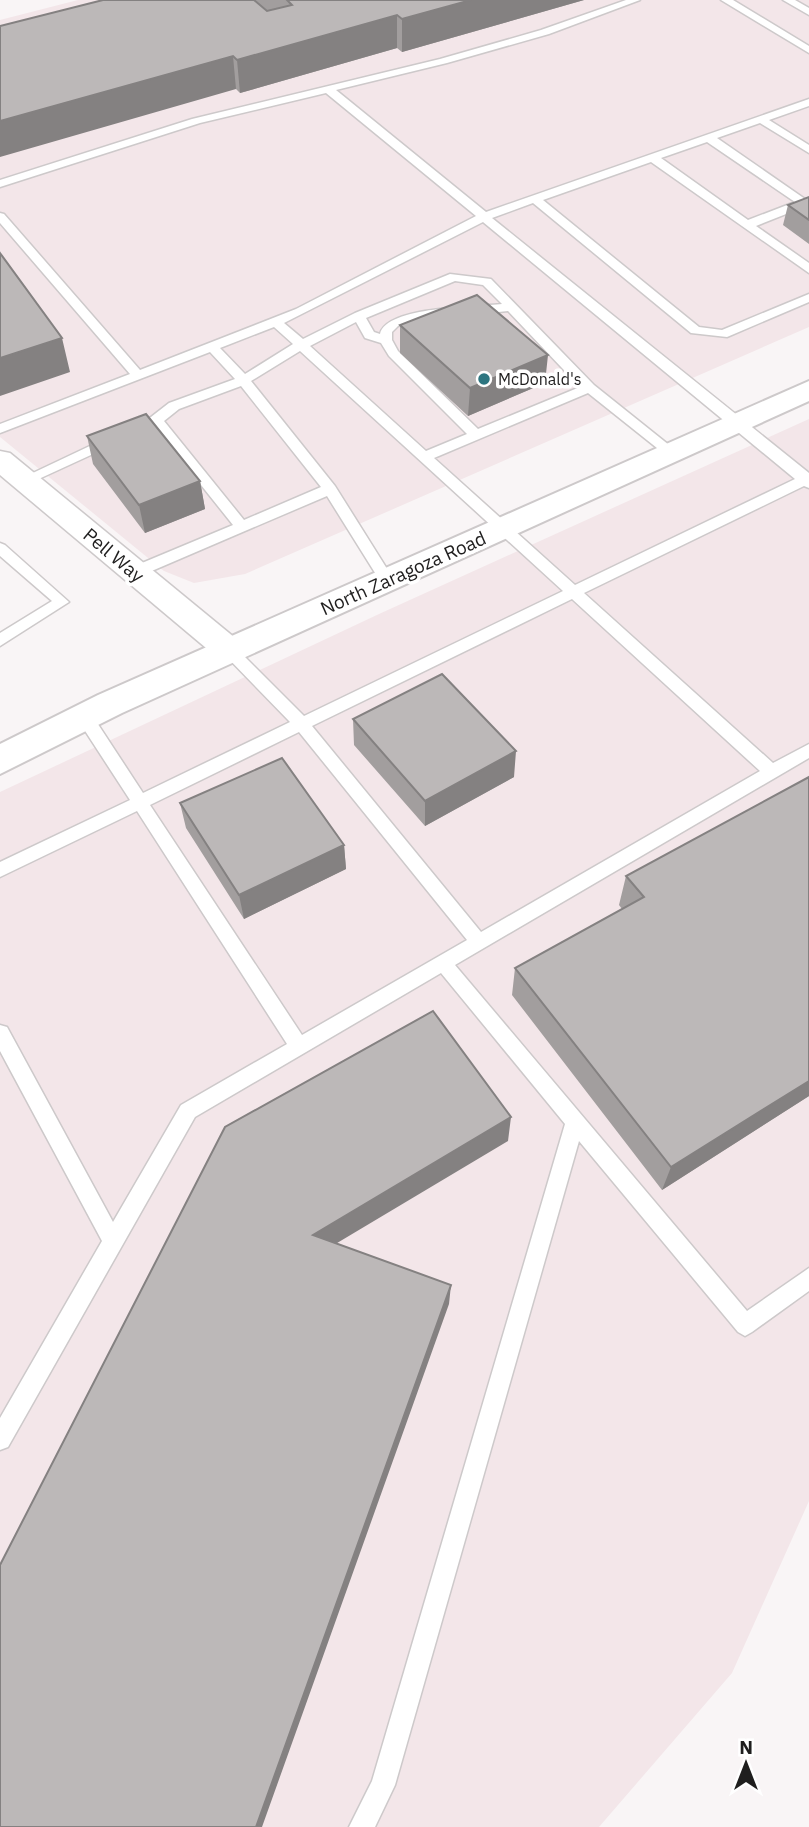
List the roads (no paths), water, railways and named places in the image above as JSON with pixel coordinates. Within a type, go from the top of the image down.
[{"type":"main road","name":"North Zaragoza Road","points":[[0,760],[84,716],[809,390]]},
{"type":"street","name":"Pell Way","points":[[9,472],[229,650]]},
{"type":"lane","points":[[0,184],[196,121],[329,90],[545,32],[635,0]]},
{"type":"lane","points":[[726,0],[809,50]]},
{"type":"lane","points":[[788,0],[809,12]]},
{"type":"lane","points":[[0,870],[808,480],[329,90]]},
{"type":"lane","points":[[0,429],[300,312],[484,217],[809,102]]},
{"type":"lane","points":[[761,119],[809,150]]},
{"type":"lane","points":[[708,137],[802,204],[807,216]]},
{"type":"lane","points":[[652,157],[809,269]]},
{"type":"lane","points":[[535,199],[695,330],[723,334],[809,298]]},
{"type":"lane","points":[[749,225],[802,204]]},
{"type":"lane","points":[[0,216],[139,376]]},
{"type":"lane","points":[[9,472],[156,420],[174,406],[244,380],[301,345],[359,316],[454,277],[487,282],[589,388],[671,453]]},
{"type":"lane","points":[[476,435],[393,353],[386,340],[386,331],[394,323],[410,317],[511,307]]},
{"type":"lane","points":[[359,316],[369,335],[386,340]]},
{"type":"lane","points":[[276,322],[772,772]]},
{"type":"lane","points":[[212,348],[244,380],[252,394],[330,489],[387,580]]},
{"type":"lane","points":[[424,457],[589,388]]},
{"type":"lane","points":[[156,420],[242,527]]},
{"type":"lane","points":[[135,572],[330,489]]},
{"type":"lane","points":[[0,548],[62,602],[0,639]]},
{"type":"lane","points":[[229,650],[301,723],[479,942]]},
{"type":"lane","points":[[84,716],[299,1047]]},
{"type":"lane","points":[[0,1438],[188,1111],[809,750]]},
{"type":"lane","points":[[443,963],[745,1325],[809,1278]]},
{"type":"lane","points":[[0,1033],[113,1241]]},
{"type":"lane","points":[[362,1827],[383,1785],[575,1122]]},
{"type":"place","name":"McDonald's","points":[[484,379]]}]
